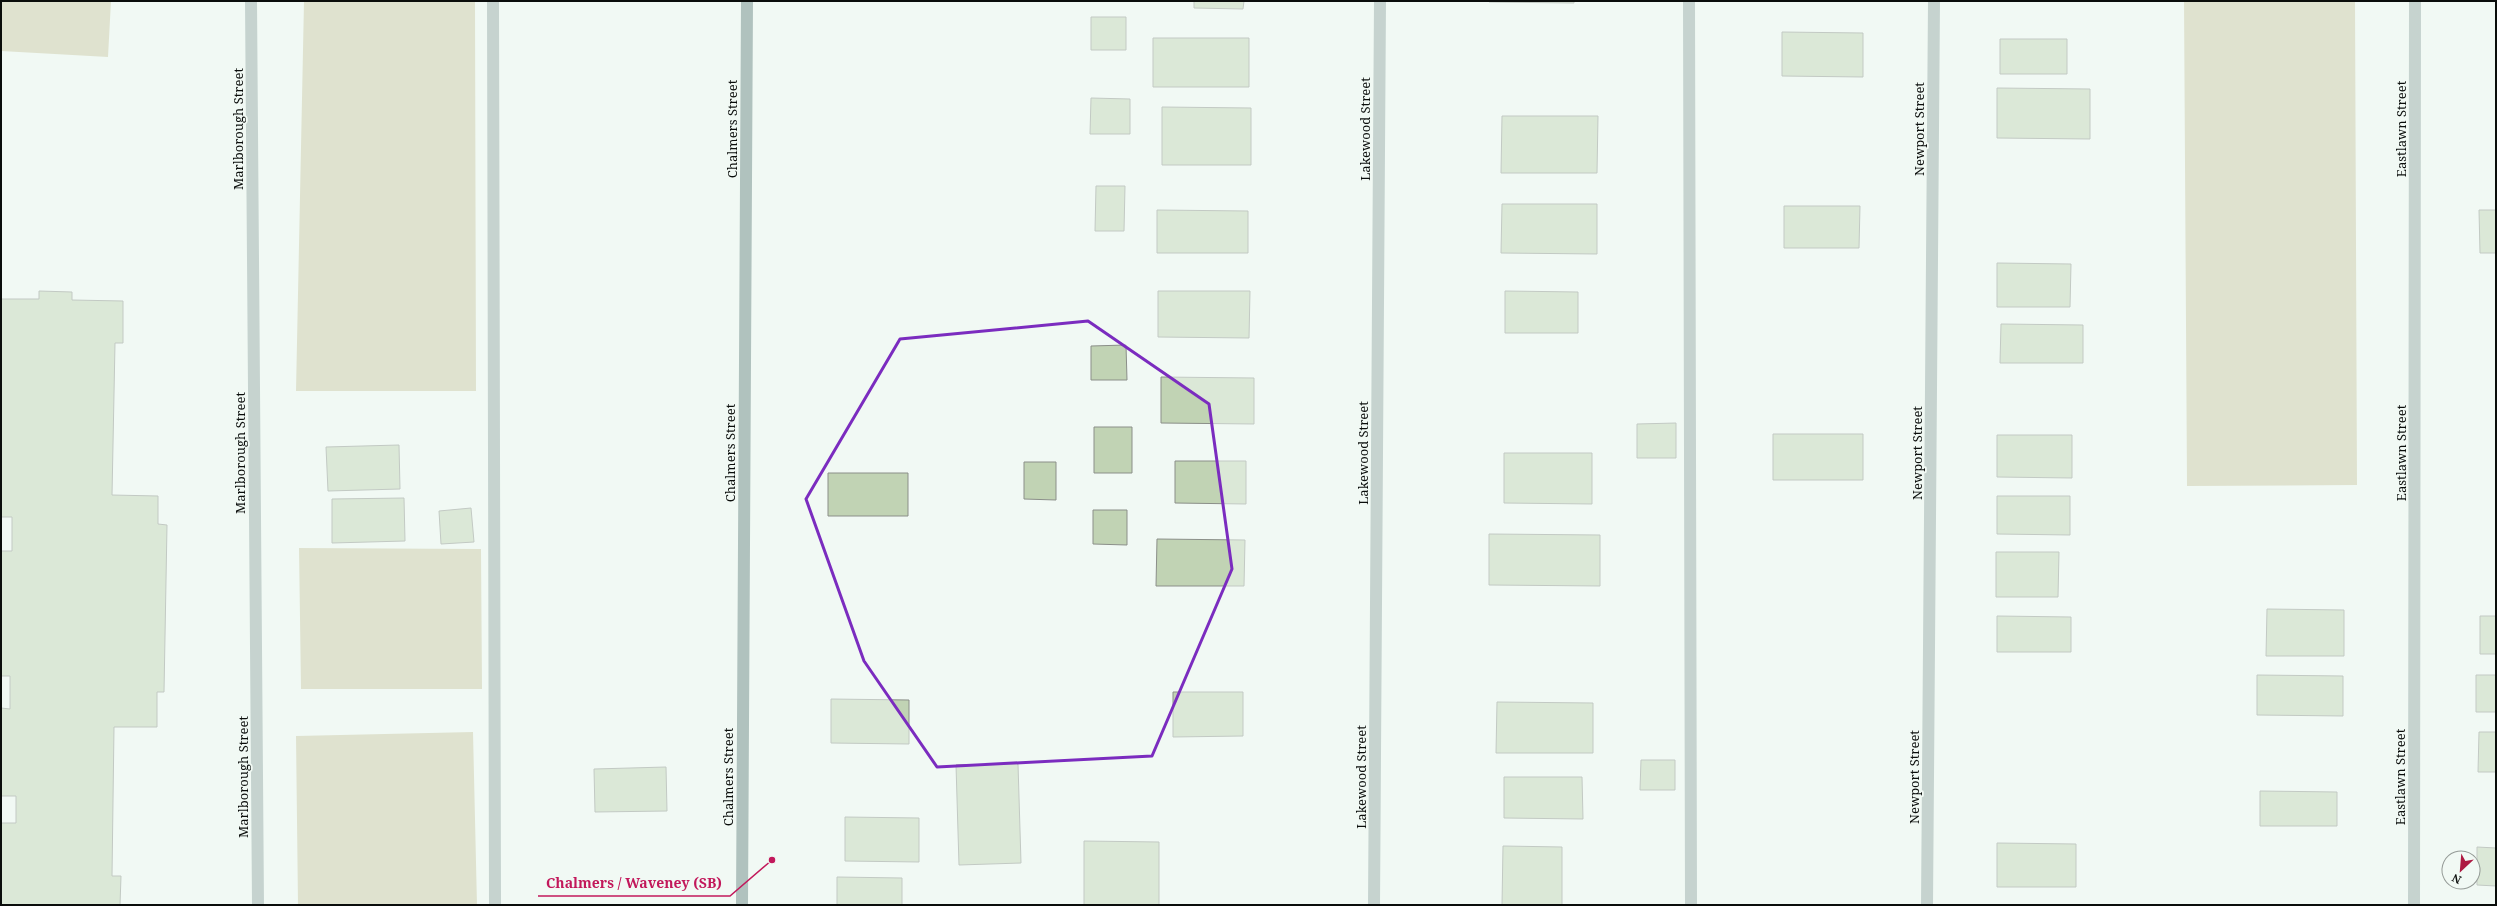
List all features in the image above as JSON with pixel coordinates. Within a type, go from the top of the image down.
[{"type":"street","name":"Marlborough Street","points":[[251,1],[258,905]]},
{"type":"street","points":[[493,1],[494,905]]},
{"type":"street","name":"Chalmers Street","points":[[742,905],[747,1]]},
{"type":"street","name":"Lakewood Street","points":[[1374,905],[1380,1]]},
{"type":"street","points":[[1689,1],[1691,905]]},
{"type":"street","name":"Newport Street","points":[[1927,905],[1934,1]]},
{"type":"street","name":"Eastlawn Street","points":[[2414,905],[2415,1]]},
{"type":"highlighted area","points":[[1088,321],[1209,404],[1232,569],[1152,756],[937,767],[864,661],[806,499],[900,339]]},
{"type":"shaded area","points":[[1,1],[111,1],[108,57],[1,51]]},
{"type":"shaded area","points":[[304,1],[475,1],[476,391],[296,391]]},
{"type":"shaded area","points":[[2184,1],[2355,1],[2357,485],[2187,486]]},
{"type":"shaded area","points":[[299,548],[481,549],[482,689],[301,689]]},
{"type":"shaded area","points":[[473,732],[477,905],[298,905],[296,736]]},
{"type":"building","points":[[1194,1],[1244,1],[1243,9],[1194,8]]},
{"type":"building","points":[[1574,1],[1574,3],[1489,2]]},
{"type":"building","points":[[1091,17],[1126,17],[1126,50],[1091,50]]},
{"type":"building","points":[[1782,32],[1863,33],[1863,77],[1782,76]]},
{"type":"building","points":[[1153,38],[1249,38],[1249,87],[1153,87]]},
{"type":"building","points":[[2000,39],[2067,39],[2067,74],[2000,74]]},
{"type":"building","points":[[1997,88],[2090,89],[2090,139],[1997,138]]},
{"type":"building","points":[[1091,98],[1130,99],[1130,134],[1090,134]]},
{"type":"building","points":[[1162,107],[1251,108],[1251,165],[1162,165]]},
{"type":"building","points":[[1502,116],[1598,116],[1597,173],[1501,173]]},
{"type":"building","points":[[1096,186],[1125,186],[1124,231],[1095,231]]},
{"type":"building","points":[[1502,204],[1597,204],[1597,254],[1501,253]]},
{"type":"building","points":[[1784,206],[1860,206],[1859,248],[1784,248]]},
{"type":"building","points":[[1157,210],[1248,211],[1248,253],[1157,253]]},
{"type":"building","points":[[2479,210],[2496,210],[2496,253],[2480,253]]},
{"type":"building","points":[[1997,263],[2071,264],[2070,307],[1997,307]]},
{"type":"building","points":[[39,291],[72,292],[72,300],[123,301],[123,343],[115,343],[112,495],[158,496],[158,524],[167,525],[164,692],[157,692],[157,727],[114,727],[112,876],[121,876],[120,905],[1,905],[1,823],[16,823],[16,796],[1,796],[1,708],[10,709],[10,676],[1,676],[1,551],[12,551],[12,517],[1,517],[1,299],[39,299]]},
{"type":"building","points":[[1158,291],[1250,291],[1249,338],[1158,337]]},
{"type":"building","points":[[1505,291],[1578,292],[1578,333],[1505,333]]},
{"type":"building","points":[[2001,324],[2083,325],[2083,363],[2000,363]]},
{"type":"building","points":[[1126,345],[1127,380],[1091,380],[1091,346]]},
{"type":"building","points":[[1161,377],[1254,378],[1254,424],[1161,423]]},
{"type":"building","points":[[1676,423],[1676,458],[1637,458],[1637,424]]},
{"type":"building","points":[[1094,427],[1132,427],[1132,473],[1094,473]]},
{"type":"building","points":[[1773,434],[1863,434],[1863,480],[1773,480]]},
{"type":"building","points":[[1997,435],[2072,435],[2072,478],[1997,477]]},
{"type":"building","points":[[399,445],[400,489],[328,491],[326,447]]},
{"type":"building","points":[[1504,453],[1592,453],[1592,504],[1504,503]]},
{"type":"building","points":[[1175,461],[1246,461],[1246,504],[1175,503]]},
{"type":"building","points":[[1024,462],[1056,462],[1056,500],[1024,499]]},
{"type":"building","points":[[828,473],[908,473],[908,516],[828,516]]},
{"type":"building","points":[[1997,496],[2070,496],[2070,535],[1997,534]]},
{"type":"building","points":[[404,498],[405,541],[332,543],[332,499]]},
{"type":"building","points":[[471,508],[474,542],[441,544],[439,511]]},
{"type":"building","points":[[1093,510],[1127,510],[1127,545],[1093,544]]},
{"type":"building","points":[[1489,534],[1600,535],[1600,586],[1489,585]]},
{"type":"building","points":[[1157,539],[1245,540],[1244,586],[1156,586]]},
{"type":"building","points":[[1996,552],[2059,552],[2058,597],[1996,597]]},
{"type":"building","points":[[2267,609],[2344,610],[2344,656],[2266,656]]},
{"type":"building","points":[[1997,616],[2071,617],[2071,652],[1997,652]]},
{"type":"building","points":[[2480,616],[2496,616],[2496,654],[2480,654]]},
{"type":"building","points":[[2257,675],[2343,676],[2343,716],[2257,715]]},
{"type":"building","points":[[2476,675],[2496,675],[2496,712],[2476,712]]},
{"type":"building","points":[[1173,692],[1243,692],[1243,736],[1173,737]]},
{"type":"building","points":[[831,699],[909,700],[909,744],[831,743]]},
{"type":"building","points":[[1497,702],[1593,703],[1593,753],[1496,753]]},
{"type":"building","points":[[2479,732],[2496,732],[2496,772],[2478,772]]},
{"type":"building","points":[[1641,760],[1675,760],[1675,790],[1640,790]]},
{"type":"building","points":[[1018,764],[1021,863],[959,865],[956,765]]},
{"type":"building","points":[[666,767],[667,811],[595,812],[594,769]]},
{"type":"building","points":[[1504,777],[1582,777],[1583,819],[1504,818]]},
{"type":"building","points":[[2260,791],[2337,792],[2337,826],[2260,826]]},
{"type":"building","points":[[845,817],[919,818],[919,862],[845,861]]},
{"type":"building","points":[[1084,841],[1159,842],[1159,905],[1084,905]]},
{"type":"building","points":[[1997,843],[2076,844],[2076,887],[1997,887]]},
{"type":"building","points":[[1503,846],[1562,847],[1562,905],[1502,905]]},
{"type":"building","points":[[2477,847],[2496,848],[2496,886],[2481,885],[2481,850],[2477,850]]},
{"type":"building","points":[[837,877],[902,878],[902,905],[837,905]]},
{"type":"place","name":"Chalmers / Waveney (SB)","points":[[772,860]]}]
